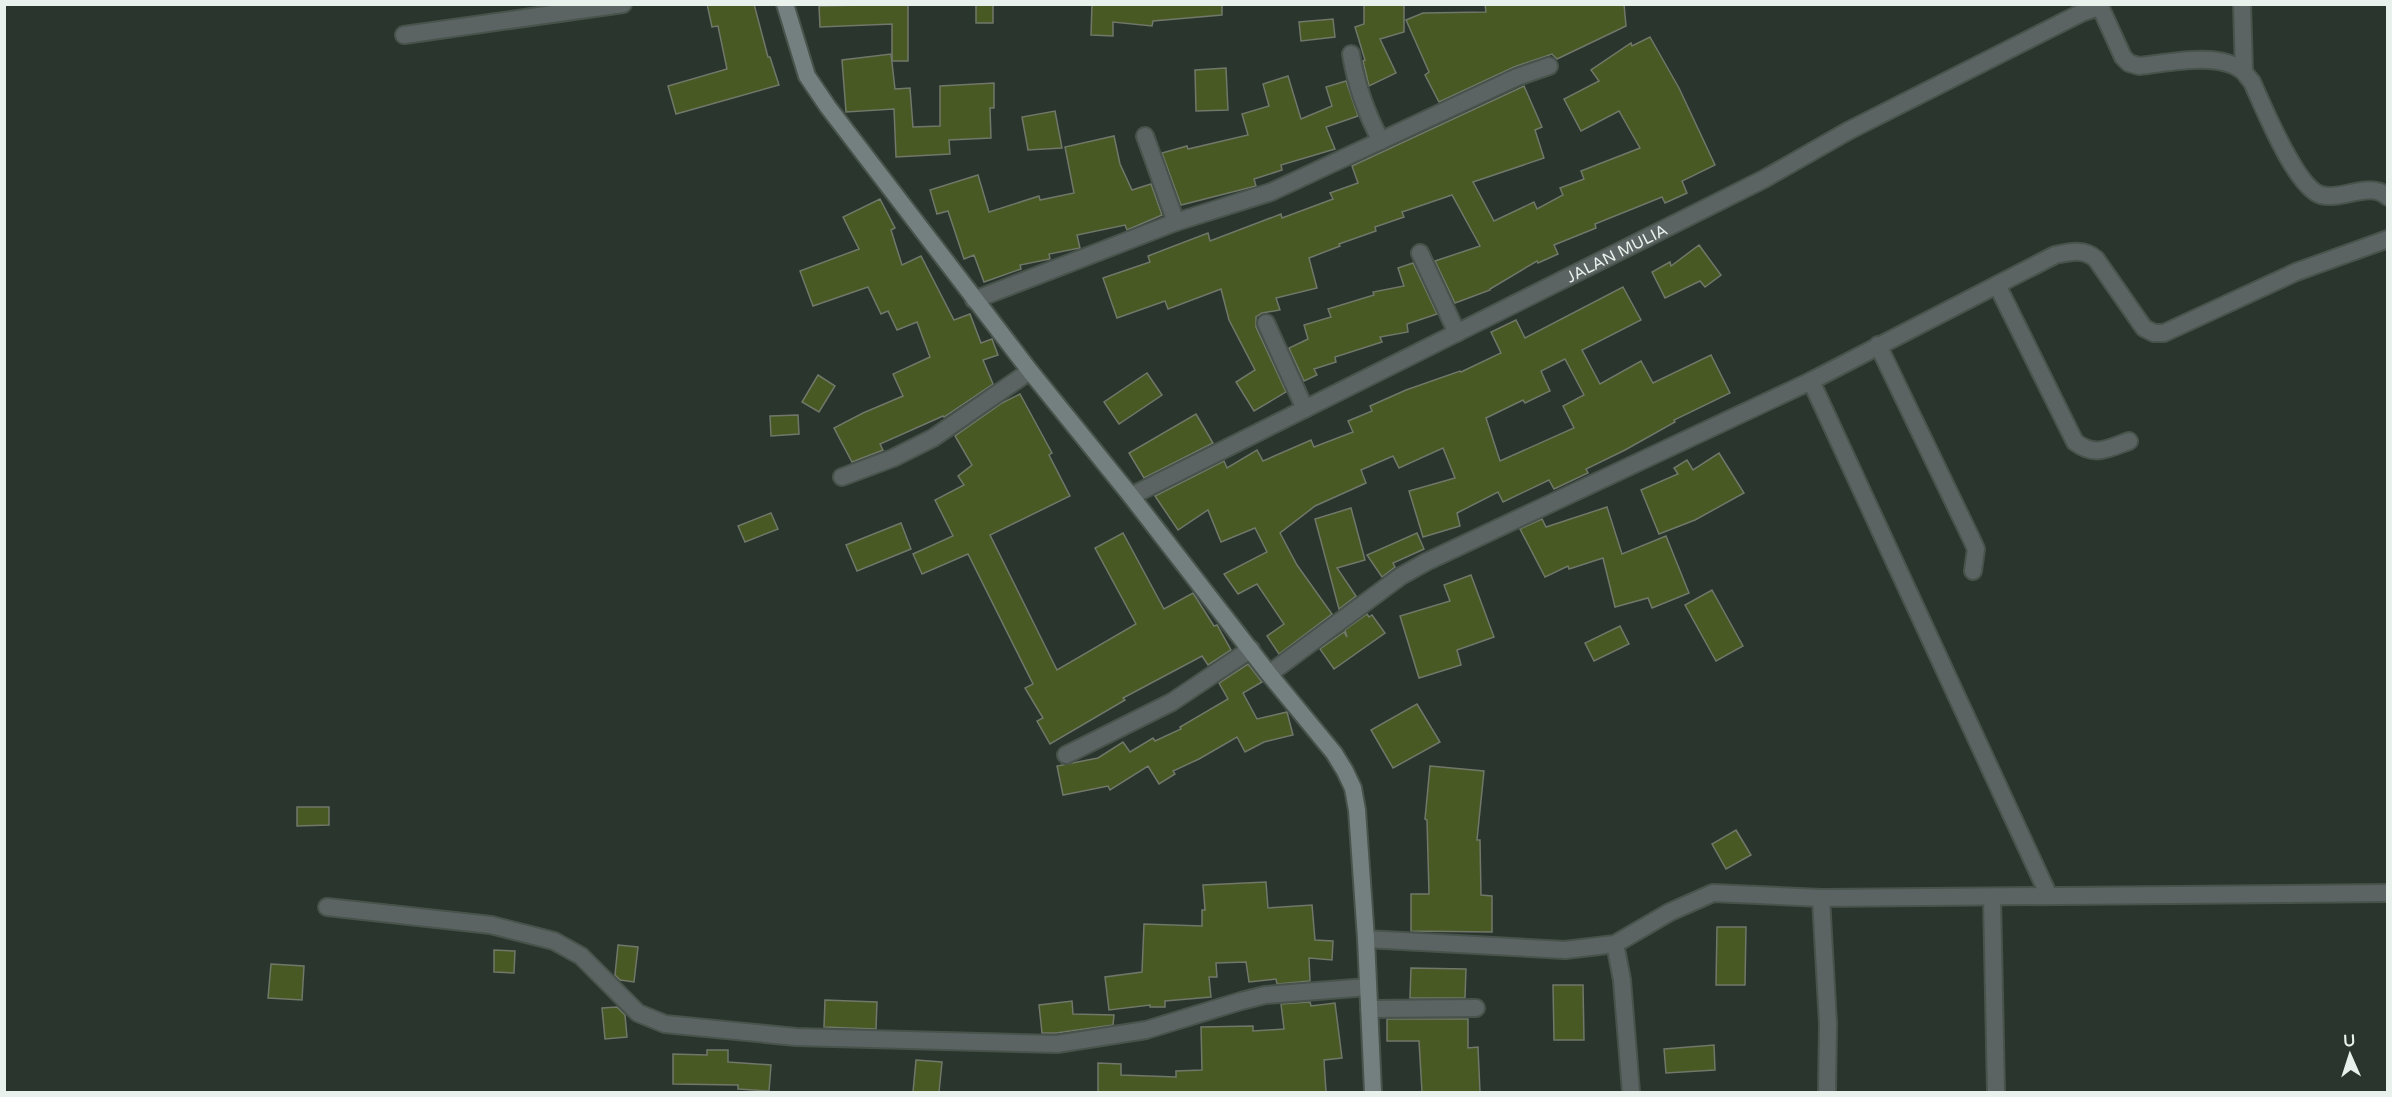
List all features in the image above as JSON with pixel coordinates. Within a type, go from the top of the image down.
[{"type":"main road","points":[[785,4],[807,76],[828,107],[974,300],[1334,753],[1353,788],[1357,810],[1366,939],[1373,1092]]},
{"type":"street","points":[[404,35],[623,4]]},
{"type":"street","points":[[2242,4],[2244,71]]},
{"type":"street","points":[[2099,6],[2123,57],[2129,63],[2139,66],[2205,60],[2232,65],[2244,71],[2252,82],[2297,173],[2308,187],[2319,195],[2332,196],[2375,190],[2388,197]]},
{"type":"street","name":"JALAN MULIA","points":[[1131,496],[1764,179],[1848,131],[2081,12],[2099,6]]},
{"type":"street","points":[[1351,54],[1358,86],[1370,121],[1381,141]]},
{"type":"street","points":[[974,300],[1176,222],[1271,192],[1517,77],[1549,66]]},
{"type":"street","points":[[1145,136],[1176,222]]},
{"type":"street","points":[[1269,674],[1401,576],[1420,565],[1810,381],[2055,255],[2070,252],[2090,254],[2096,259],[2144,328],[2154,333],[2164,333],[2296,272],[2388,239]]},
{"type":"street","points":[[1420,253],[1457,333]]},
{"type":"street","points":[[1997,285],[2075,442],[2092,452],[2106,450],[2129,441]]},
{"type":"street","points":[[1266,323],[1305,409]]},
{"type":"street","points":[[1878,345],[1976,549],[1974,571]]},
{"type":"street","points":[[842,477],[893,458],[933,438],[1030,371]]},
{"type":"street","points":[[1810,381],[2049,896]]},
{"type":"street","points":[[1066,755],[1172,702],[1251,649]]},
{"type":"street","points":[[1366,939],[1565,950],[1615,944],[1641,931],[1670,912],[1713,893],[1821,898],[2388,893]]},
{"type":"street","points":[[1992,897],[1995,1092]]},
{"type":"street","points":[[1821,898],[1827,1024],[1827,1092]]},
{"type":"street","points":[[327,907],[491,925],[537,935],[555,940],[581,956],[638,1013],[649,1019],[665,1024],[796,1037],[1057,1044],[1124,1035],[1156,1028],[1266,995],[1368,987]]},
{"type":"street","points":[[1615,944],[1622,980],[1631,1092]]},
{"type":"street","points":[[1369,1009],[1476,1008]]},
{"type":"building","points":[[707,4],[754,4],[768,57],[770,57],[779,85],[676,114],[668,86],[727,69],[718,26],[712,27]]},
{"type":"building","points":[[908,4],[908,61],[892,61],[892,24],[820,27],[819,6]]},
{"type":"building","points":[[976,4],[993,4],[993,23],[976,23]]},
{"type":"building","points":[[1092,4],[1222,4],[1222,15],[1153,21],[1152,26],[1113,22],[1113,36],[1091,35]]},
{"type":"building","points":[[1364,4],[1404,4],[1404,32],[1380,39],[1396,73],[1369,86],[1363,61],[1365,60],[1355,27],[1364,24]]},
{"type":"building","points":[[1485,4],[1624,4],[1626,26],[1557,59],[1552,54],[1514,67],[1439,102],[1425,75],[1429,72],[1406,20],[1423,13],[1486,12]]},
{"type":"building","points":[[1333,19],[1335,37],[1301,41],[1299,22]]},
{"type":"building","points":[[1650,37],[1679,88],[1715,165],[1682,181],[1687,193],[1665,203],[1662,197],[1595,224],[1596,228],[1554,245],[1558,254],[1538,263],[1537,261],[1490,290],[1455,303],[1435,261],[1480,246],[1452,195],[1402,212],[1404,217],[1375,227],[1376,231],[1309,258],[1317,288],[1276,298],[1280,310],[1262,313],[1256,317],[1256,327],[1286,392],[1254,411],[1236,382],[1255,370],[1229,320],[1221,289],[1168,309],[1165,301],[1117,318],[1103,278],[1150,262],[1148,256],[1208,233],[1210,241],[1281,214],[1282,218],[1333,199],[1330,193],[1358,183],[1352,166],[1524,86],[1542,127],[1535,130],[1544,158],[1473,182],[1494,221],[1534,202],[1537,209],[1563,195],[1560,188],[1584,179],[1581,171],[1640,148],[1619,111],[1581,131],[1564,99],[1599,81],[1591,70],[1631,43],[1632,46]]},
{"type":"building","points":[[891,54],[895,89],[910,88],[913,127],[940,126],[940,86],[994,83],[994,108],[990,108],[991,138],[949,140],[950,154],[896,157],[894,109],[846,112],[842,60]]},
{"type":"building","points":[[1226,68],[1228,110],[1196,111],[1195,70]]},
{"type":"building","points":[[1288,76],[1301,119],[1332,106],[1326,87],[1346,81],[1358,116],[1326,127],[1335,149],[1281,165],[1282,170],[1254,179],[1256,186],[1181,205],[1162,153],[1248,135],[1242,114],[1269,106],[1263,84]]},
{"type":"building","points":[[1055,111],[1062,148],[1028,150],[1022,117]]},
{"type":"building","points":[[1114,136],[1120,164],[1132,190],[1151,184],[1162,215],[1127,230],[1125,225],[1077,235],[1080,248],[1049,254],[1050,259],[1020,265],[1021,269],[984,282],[974,255],[964,259],[948,211],[937,214],[930,190],[978,175],[989,212],[1039,196],[1040,200],[1074,193],[1065,147]]},
{"type":"building","points":[[880,199],[895,228],[891,230],[902,265],[921,256],[954,320],[970,314],[981,343],[992,339],[998,355],[983,360],[993,384],[944,417],[880,444],[883,450],[852,462],[834,428],[903,396],[893,374],[930,357],[917,322],[897,330],[888,311],[881,314],[868,287],[813,306],[800,271],[859,249],[843,217]]},
{"type":"building","points":[[1699,245],[1721,275],[1705,287],[1700,281],[1665,298],[1652,272],[1670,262],[1671,266]]},
{"type":"building","points":[[1413,263],[1437,314],[1407,324],[1408,332],[1380,337],[1382,342],[1335,357],[1336,362],[1314,369],[1317,375],[1304,381],[1289,348],[1308,339],[1304,325],[1331,317],[1328,309],[1374,295],[1373,292],[1404,286],[1398,268]]},
{"type":"building","points":[[1623,287],[1641,320],[1582,350],[1600,384],[1641,361],[1653,383],[1711,355],[1730,393],[1674,420],[1675,422],[1625,450],[1586,469],[1588,473],[1554,489],[1549,480],[1503,502],[1498,492],[1457,513],[1460,526],[1423,537],[1409,491],[1455,478],[1443,448],[1399,468],[1393,456],[1361,470],[1366,483],[1315,506],[1280,533],[1297,565],[1332,614],[1279,654],[1267,636],[1284,624],[1257,584],[1238,594],[1224,574],[1267,552],[1255,528],[1221,542],[1208,510],[1178,530],[1155,496],[1224,461],[1227,468],[1257,450],[1263,461],[1311,440],[1314,447],[1353,432],[1348,421],[1372,411],[1370,406],[1406,390],[1461,372],[1501,353],[1491,332],[1516,320],[1525,338]],"holes":[[[1565,359],[1584,395],[1563,406],[1574,428],[1500,461],[1486,418],[1523,400],[1525,403],[1550,391],[1541,371]]]},
{"type":"building","points":[[1147,373],[1162,395],[1119,424],[1104,402]]},
{"type":"building","points":[[818,375],[835,386],[819,412],[802,402]]},
{"type":"building","points":[[1020,394],[1052,453],[1049,455],[1070,496],[990,535],[1057,670],[1136,624],[1095,548],[1123,533],[1164,609],[1193,593],[1214,626],[1217,625],[1231,650],[1208,665],[1202,656],[1123,698],[1125,700],[1050,744],[1037,721],[1043,718],[1025,688],[1033,684],[968,554],[922,574],[913,554],[953,536],[935,500],[964,485],[958,476],[972,465],[955,436],[1002,403]]},
{"type":"building","points":[[1196,414],[1213,443],[1144,478],[1129,453]]},
{"type":"building","points":[[798,415],[799,434],[771,436],[770,416]]},
{"type":"building","points":[[1719,453],[1744,493],[1695,520],[1659,534],[1641,490],[1678,474],[1674,468],[1687,460],[1693,470]]},
{"type":"building","points":[[1607,507],[1622,554],[1666,536],[1689,593],[1652,608],[1648,598],[1615,607],[1603,558],[1569,569],[1568,566],[1545,577],[1520,529],[1542,519],[1546,527]]},
{"type":"building","points":[[1351,508],[1365,560],[1337,568],[1356,596],[1339,609],[1315,519]]},
{"type":"building","points":[[771,513],[778,529],[745,542],[738,526]]},
{"type":"building","points":[[901,523],[911,549],[857,571],[846,545]]},
{"type":"building","points":[[1417,533],[1424,549],[1393,563],[1395,567],[1382,577],[1367,555]]},
{"type":"building","points":[[1471,575],[1494,637],[1457,650],[1461,665],[1419,678],[1400,616],[1450,601],[1444,585]]},
{"type":"building","points":[[1712,590],[1743,646],[1716,661],[1685,605]]},
{"type":"building","points":[[1367,614],[1369,617],[1372,615],[1385,633],[1334,669],[1320,649],[1344,632],[1347,637],[1345,630]]},
{"type":"building","points":[[1620,626],[1629,644],[1594,661],[1585,643]]},
{"type":"building","points":[[1248,664],[1262,682],[1243,693],[1257,719],[1287,712],[1293,735],[1264,742],[1245,752],[1237,737],[1173,771],[1175,774],[1159,784],[1148,766],[1110,790],[1108,786],[1063,795],[1057,766],[1098,758],[1123,742],[1130,752],[1153,738],[1155,741],[1181,729],[1180,727],[1228,699],[1219,683]]},
{"type":"building","points":[[1417,704],[1440,742],[1393,768],[1371,730]]},
{"type":"building","points":[[1430,766],[1484,771],[1477,840],[1480,840],[1481,895],[1492,896],[1492,932],[1411,931],[1411,894],[1429,894],[1427,820],[1425,819]]},
{"type":"building","points":[[297,807],[329,807],[329,825],[297,826]]},
{"type":"building","points":[[1736,830],[1751,855],[1726,869],[1712,844]]},
{"type":"building","points":[[1266,882],[1268,908],[1312,905],[1315,940],[1333,941],[1332,960],[1309,958],[1310,981],[1277,984],[1276,979],[1249,982],[1246,962],[1216,963],[1217,977],[1209,977],[1211,997],[1165,1001],[1165,1007],[1150,1007],[1150,1005],[1109,1010],[1105,977],[1142,972],[1144,924],[1202,926],[1202,910],[1205,910],[1203,885]]},
{"type":"building","points":[[1717,927],[1746,927],[1745,985],[1716,985]]},
{"type":"building","points":[[618,945],[638,947],[634,982],[620,980],[615,975]]},
{"type":"building","points":[[494,950],[515,951],[514,973],[494,972]]},
{"type":"building","points":[[271,964],[304,966],[302,1000],[268,998]]},
{"type":"building","points":[[1411,968],[1466,969],[1465,998],[1410,998]]},
{"type":"building","points":[[1553,985],[1583,985],[1584,1040],[1554,1040]]},
{"type":"building","points":[[825,1000],[877,1002],[876,1029],[824,1027]]},
{"type":"building","points":[[1072,1001],[1073,1014],[1114,1015],[1113,1025],[1042,1033],[1039,1005]]},
{"type":"building","points":[[1310,1002],[1311,1006],[1335,1003],[1342,1058],[1324,1060],[1326,1092],[1098,1092],[1098,1063],[1121,1064],[1121,1075],[1176,1077],[1176,1071],[1202,1070],[1201,1027],[1253,1026],[1253,1031],[1284,1029],[1281,1004]]},
{"type":"building","points":[[617,1007],[625,1015],[627,1037],[605,1039],[602,1008]]},
{"type":"building","points":[[1387,1019],[1468,1019],[1468,1048],[1478,1047],[1480,1092],[1422,1092],[1419,1041],[1387,1041]]},
{"type":"building","points":[[1714,1045],[1715,1070],[1666,1073],[1664,1049]]},
{"type":"building","points":[[707,1050],[728,1050],[728,1062],[771,1065],[769,1091],[738,1089],[738,1085],[673,1084],[673,1054],[707,1055]]},
{"type":"building","points":[[916,1060],[942,1062],[939,1092],[913,1092]]}]
